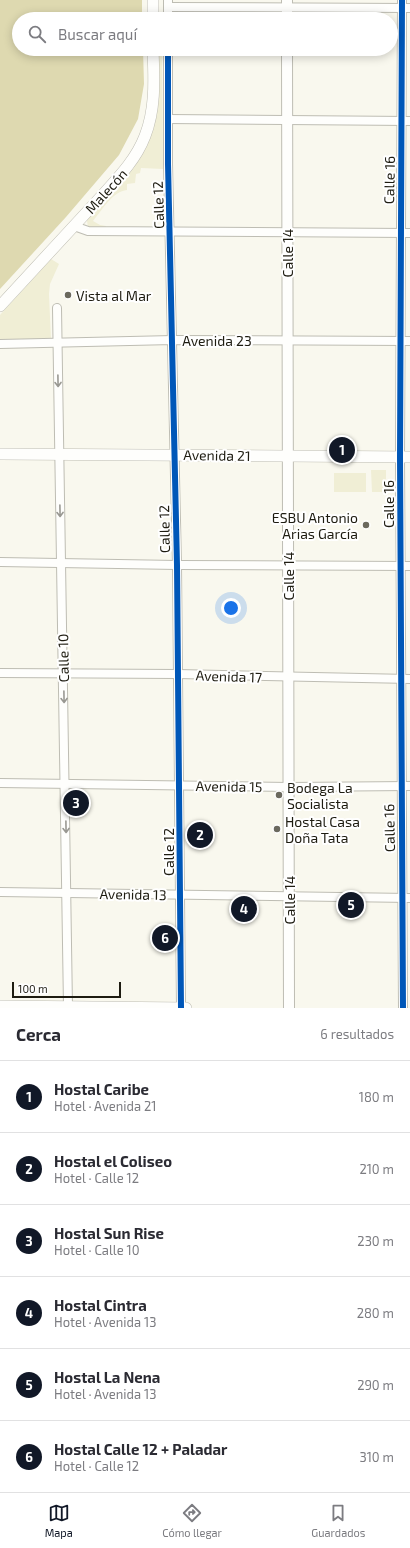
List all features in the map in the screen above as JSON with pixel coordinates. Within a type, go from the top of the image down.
[{"type":"main road","points":[[153,0],[153,12]]},
{"type":"main road","name":"Malecón","points":[[0,306],[132,161],[145,136],[150,120],[153,103],[153,56]]},
{"type":"main road","name":"Avenida 21","points":[[0,454],[175,454],[405,457]]},
{"type":"main road","points":[[0,1006],[186,1008]]},
{"type":"street","points":[[168,3],[404,6]]},
{"type":"street","name":"Calle 16","points":[[403,1008],[406,898],[401,786],[400,566],[405,457],[400,341],[401,232],[406,121],[404,6]]},
{"type":"street","name":"Calle 12","points":[[168,56],[177,564],[181,1008]]},
{"type":"street","name":"Calle 14","points":[[287,56],[289,1008]]},
{"type":"street","points":[[168,119],[406,121]]},
{"type":"street","points":[[74,226],[88,232],[171,231],[410,233]]},
{"type":"street","name":"Calle 10","points":[[57,308],[68,1007]]},
{"type":"street","name":"Avenida 23","points":[[0,344],[173,340],[410,341]]},
{"type":"street","points":[[0,562],[410,566]]},
{"type":"street","name":"Avenida 17","points":[[0,673],[178,674],[410,679]]},
{"type":"street","name":"Avenida 15","points":[[0,783],[289,787],[410,786]]},
{"type":"street","name":"Avenida 13","points":[[0,892],[406,898]]},
{"type":"shaded area","points":[[0,0],[142,0],[142,12],[12,12],[12,56],[143,56],[144,84],[138,119],[119,155],[66,217],[0,289]]},
{"type":"shaded area","points":[[156,56],[162,56],[163,169],[141,168],[140,173],[136,174],[135,183],[127,184],[127,190],[122,191],[112,197],[93,221],[100,225],[106,226],[104,230],[88,227],[88,218],[146,145]]},
{"type":"shaded area","points":[[51,259],[59,264],[50,284],[51,340],[0,340],[0,315]]},
{"type":"shaded area","points":[[371,470],[386,470],[386,492],[372,492]]},
{"type":"shaded area","points":[[334,473],[366,473],[366,492],[334,492]]},
{"type":"cycle path","points":[[402,0],[400,457],[403,1008]]},
{"type":"cycle path","points":[[168,56],[168,164],[177,565],[181,1008]]},
{"type":"place","name":"Vista al Mar","points":[[68,295]]},
{"type":"place","name":"Hostal Caribe","points":[[342,450]]},
{"type":"place","name":"ESBU Antonio Arias García","points":[[366,525]]},
{"type":"place","name":"Bodega La Socialista","points":[[279,795]]},
{"type":"place","name":"Hostal Sun Rise","points":[[76,803]]},
{"type":"place","name":"Hostal Casa Doña Tata","points":[[277,829]]},
{"type":"place","name":"Hostal el Coliseo","points":[[200,835]]},
{"type":"place","name":"Hostal La Nena","points":[[351,905]]},
{"type":"place","name":"Hostal Cintra","points":[[244,909]]},
{"type":"place","name":"Hostal Calle 12 + Paladar","points":[[165,938]]}]
